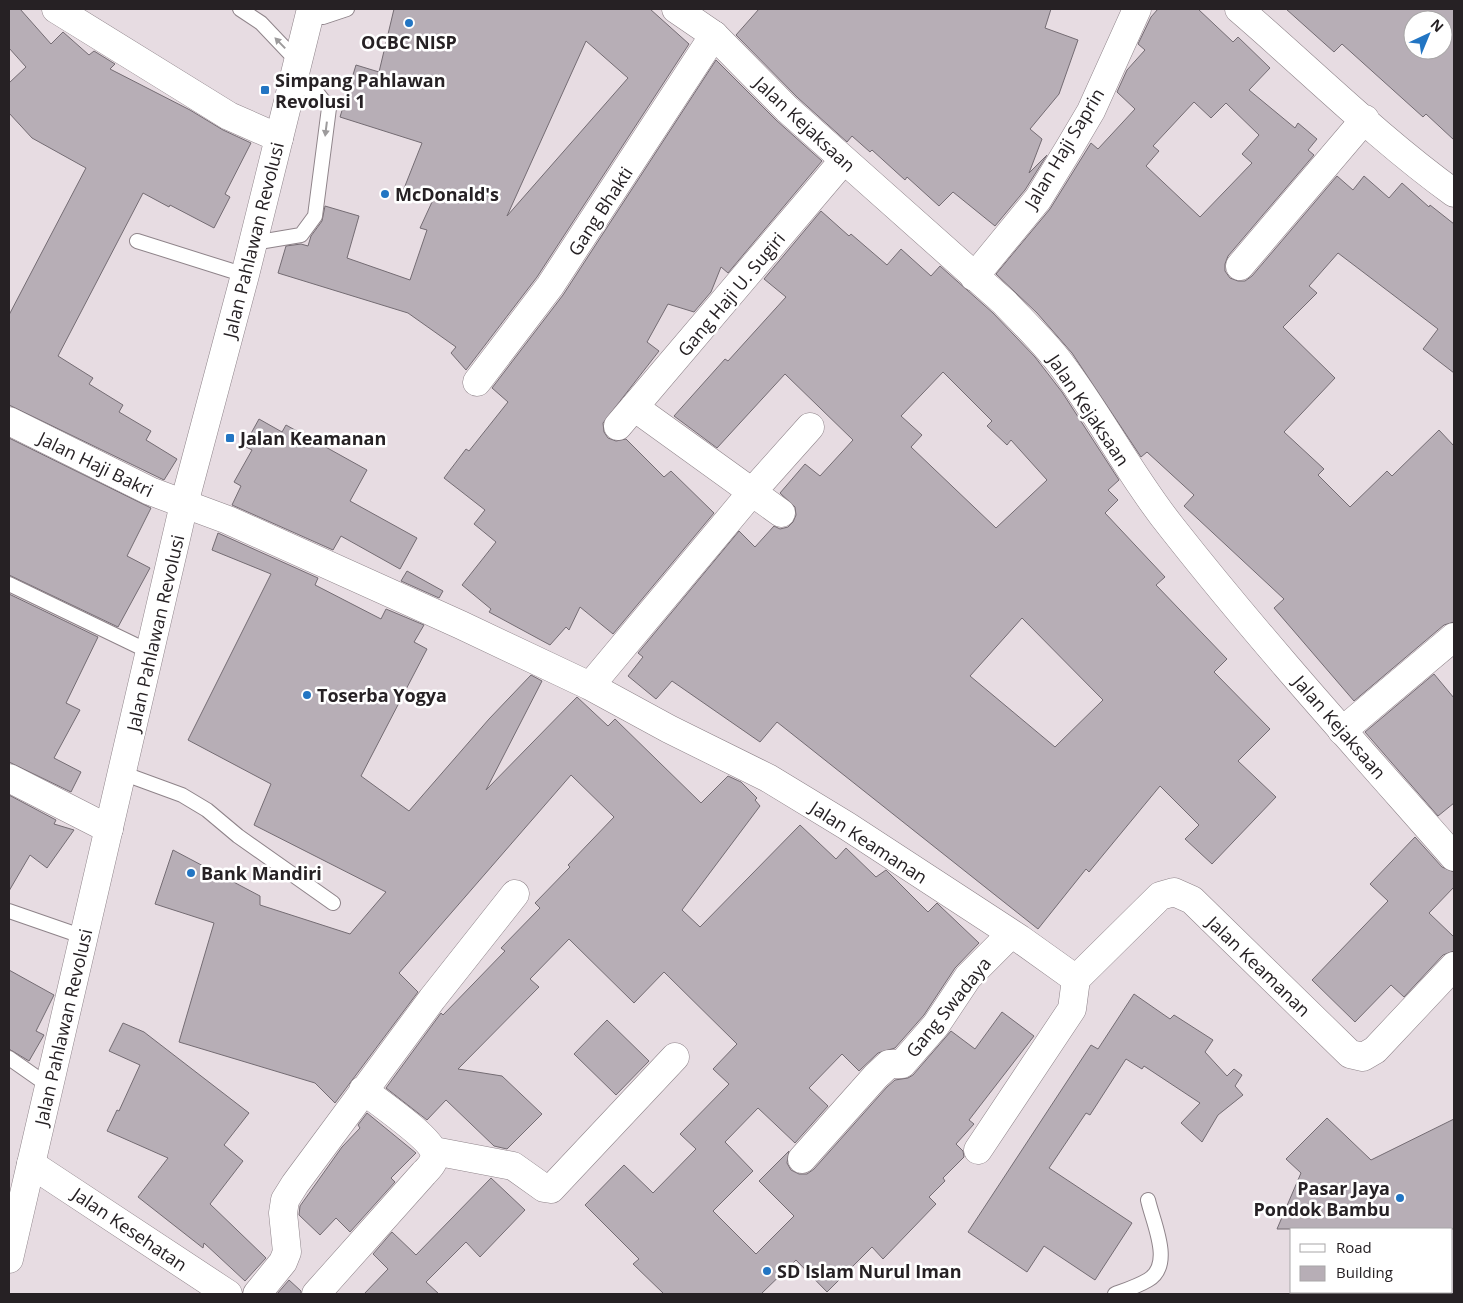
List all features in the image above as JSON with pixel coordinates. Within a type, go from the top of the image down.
[{"type":"street","points":[[56,9],[229,116],[279,138]]},
{"type":"street","name":"Jalan Kejaksaan","points":[[676,9],[714,35],[786,109],[843,162],[1010,308],[1060,364],[1108,434],[1140,486],[1168,523],[1342,731],[1454,857]]},
{"type":"street","name":"Jalan Haji Saprin","points":[[974,277],[1038,198],[1068,150],[1091,111],[1137,9]]},
{"type":"street","points":[[1239,9],[1430,176],[1454,192]]},
{"type":"street","name":"Jalan Pahlawan Revolusi","points":[[9,1259],[184,504],[245,275],[310,12]]},
{"type":"street","name":"Gang Bhakti","points":[[477,382],[550,286],[714,35]]},
{"type":"street","points":[[1240,266],[1365,119]]},
{"type":"street","name":"Gang Haji U. Sugiri","points":[[752,492],[626,416],[843,162]]},
{"type":"street","name":"Jalan Haji Bakri","points":[[9,421],[81,458],[184,504]]},
{"type":"street","points":[[590,686],[752,492],[810,427]]},
{"type":"street","points":[[752,492],[781,514]]},
{"type":"street","name":"Jalan Keamanan","points":[[184,504],[228,520],[590,686],[669,730],[768,778],[847,826],[1076,979],[1160,896],[1174,892],[1192,900],[1350,1054],[1363,1057],[1375,1050],[1454,966]]},
{"type":"street","points":[[1342,731],[1454,637]]},
{"type":"street","points":[[9,778],[109,829]]},
{"type":"street","points":[[258,1294],[283,1262],[287,1252],[283,1213],[285,1200],[363,1090],[515,894]]},
{"type":"street","name":"Gang Swadaya","points":[[802,1159],[876,1076],[889,1064],[902,1064],[936,1025],[968,977],[1011,934]]},
{"type":"street","points":[[978,1150],[1072,1009],[1076,979]]},
{"type":"street","points":[[363,1090],[422,1136],[434,1151],[512,1166],[544,1188],[551,1189],[675,1057]]},
{"type":"street","points":[[316,1294],[424,1173],[432,1163],[434,1151]]},
{"type":"street","name":"Jalan Kesehatan","points":[[31,1164],[228,1294]]},
{"type":"lane","points":[[240,9],[261,23],[295,73],[318,94],[329,108],[315,216],[301,235],[253,243]]},
{"type":"lane","points":[[310,12],[323,17],[347,9]]},
{"type":"lane","points":[[137,241],[245,275]]},
{"type":"lane","points":[[9,584],[150,652]]},
{"type":"lane","points":[[122,773],[182,795],[333,903]]},
{"type":"lane","points":[[9,911],[84,937]]},
{"type":"lane","points":[[9,1058],[49,1086]]},
{"type":"lane","points":[[1116,1294],[1149,1280],[1159,1270],[1162,1257],[1148,1200]]},
{"type":"building","points":[[9,9],[20,9],[51,44],[63,32],[89,55],[94,51],[115,64],[110,69],[190,110],[223,130],[251,143],[225,194],[230,197],[214,228],[143,193],[58,356],[93,378],[89,384],[123,405],[119,412],[151,431],[146,440],[177,459],[164,480],[9,405],[9,315],[86,168],[32,138],[9,113],[9,83],[26,67],[9,48]]},
{"type":"building","points":[[394,9],[650,9],[689,44],[537,277],[466,370],[451,353],[456,347],[408,313],[278,273],[286,246],[301,244],[308,246],[311,236],[322,221],[325,206],[359,216],[347,258],[410,280],[427,230],[420,228],[432,202],[403,191],[422,143],[340,117],[356,65],[379,72]],"holes":[[[586,41],[628,78],[507,216]]]},
{"type":"building","points":[[759,9],[1051,9],[1045,28],[1078,40],[1059,94],[1030,129],[1042,139],[1029,173],[1047,155],[1025,190],[995,226],[953,192],[939,206],[907,177],[905,180],[872,150],[870,152],[852,136],[847,142],[798,98],[736,35]]},
{"type":"building","points":[[1158,9],[1198,9],[1233,42],[1238,37],[1270,68],[1249,90],[1295,128],[1298,123],[1317,139],[1308,150],[1314,155],[1228,256],[1225,271],[1230,278],[1245,281],[1252,276],[1337,176],[1353,190],[1364,176],[1389,198],[1402,183],[1429,207],[1430,205],[1454,224],[1454,373],[1423,349],[1438,329],[1338,253],[1309,286],[1317,293],[1283,327],[1335,378],[1284,432],[1324,469],[1318,475],[1350,507],[1387,471],[1392,476],[1439,430],[1454,446],[1454,622],[1444,625],[1354,701],[1274,608],[1284,599],[1184,506],[1194,495],[1147,452],[1141,457],[1072,353],[1037,313],[996,274],[1050,209],[1091,143],[1098,149],[1135,109],[1117,92],[1127,70],[1145,50],[1138,44],[1151,17]],"holes":[[[1194,102],[1211,118],[1226,103],[1259,135],[1242,154],[1252,163],[1200,217],[1146,166],[1159,151],[1153,146]]]},
{"type":"building","points":[[1286,9],[1454,9],[1454,140],[1426,114],[1423,117],[1342,44],[1334,52]]},
{"type":"building","points":[[716,60],[776,120],[822,161],[728,273],[721,267],[711,292],[694,312],[668,304],[647,342],[659,351],[603,423],[604,432],[608,438],[616,441],[626,439],[664,477],[671,471],[714,513],[613,634],[580,607],[569,630],[566,627],[550,645],[489,612],[491,609],[462,585],[496,542],[474,524],[485,510],[444,478],[466,449],[469,451],[508,402],[492,388],[563,295]]},
{"type":"building","points":[[821,211],[849,236],[851,234],[887,265],[901,249],[931,276],[940,266],[993,313],[1035,357],[1062,392],[1119,480],[1108,490],[1118,500],[1105,513],[1165,577],[1156,585],[1227,659],[1214,672],[1270,729],[1238,761],[1276,797],[1212,864],[1185,839],[1199,825],[1160,786],[1089,872],[1086,869],[1038,929],[777,722],[760,742],[672,681],[656,699],[628,676],[643,657],[638,653],[739,531],[755,547],[774,526],[780,529],[788,527],[796,515],[795,507],[780,493],[805,464],[820,476],[853,440],[785,374],[717,448],[674,416],[725,359],[728,361],[786,297],[764,279]],"holes":[[[943,372],[992,421],[987,426],[1007,445],[1011,440],[1047,480],[996,528],[911,447],[922,435],[901,416]],[[1022,618],[1103,700],[1055,747],[970,676]]]},
{"type":"building","points":[[259,419],[282,432],[286,425],[367,470],[350,501],[417,538],[400,569],[341,536],[333,550],[232,505],[241,486],[234,482],[252,450],[244,446]]},
{"type":"building","points":[[9,438],[151,508],[127,556],[150,568],[118,627],[9,575]]},
{"type":"building","points":[[218,533],[318,578],[315,585],[381,619],[386,609],[424,625],[414,642],[427,649],[361,776],[409,811],[489,719],[531,675],[542,681],[486,790],[577,697],[608,726],[615,719],[701,803],[728,776],[741,782],[757,798],[755,800],[760,806],[682,910],[700,927],[800,825],[836,859],[846,848],[876,877],[886,870],[928,912],[937,903],[979,943],[955,968],[924,1015],[895,1048],[878,1053],[859,1071],[842,1054],[809,1088],[828,1106],[795,1143],[758,1108],[725,1142],[753,1171],[713,1211],[756,1254],[794,1216],[759,1181],[789,1151],[787,1163],[791,1170],[799,1174],[807,1174],[814,1169],[887,1087],[895,1080],[908,1078],[913,1075],[951,1031],[975,1049],[1002,1012],[1034,1036],[969,1120],[974,1124],[956,1144],[963,1151],[964,1157],[943,1178],[945,1181],[929,1197],[936,1204],[883,1259],[872,1247],[827,1292],[796,1260],[761,1294],[664,1294],[633,1264],[639,1259],[585,1205],[624,1165],[653,1193],[696,1149],[680,1134],[729,1084],[713,1069],[737,1044],[664,972],[634,1003],[569,939],[530,979],[539,987],[458,1069],[502,1076],[542,1114],[507,1149],[494,1146],[446,1100],[427,1120],[386,1088],[441,1013],[443,1015],[505,951],[501,948],[540,908],[535,903],[614,817],[571,775],[399,973],[418,992],[335,1103],[315,1083],[179,1042],[214,923],[155,904],[173,850],[260,896],[260,905],[350,934],[386,892],[254,825],[271,784],[188,740],[271,574],[212,550]]},
{"type":"building","points":[[407,571],[443,591],[439,598],[401,581]]},
{"type":"building","points":[[9,594],[98,637],[66,703],[80,710],[54,758],[81,772],[71,792],[9,762]]},
{"type":"building","points":[[1434,674],[1454,698],[1454,803],[1438,816],[1365,732]]},
{"type":"building","points":[[9,795],[56,820],[54,824],[74,830],[47,868],[30,855],[9,891]]},
{"type":"building","points":[[1415,837],[1442,867],[1454,872],[1454,887],[1429,913],[1454,937],[1454,951],[1443,955],[1404,997],[1391,985],[1355,1022],[1312,980],[1388,901],[1370,884]]},
{"type":"building","points":[[9,970],[54,995],[36,1031],[44,1035],[29,1061],[9,1049]]},
{"type":"building","points":[[1134,994],[1170,1019],[1174,1015],[1213,1040],[1205,1052],[1227,1076],[1234,1069],[1242,1075],[1235,1086],[1243,1095],[1218,1115],[1202,1142],[1181,1123],[1200,1103],[1144,1066],[1142,1069],[1126,1059],[1090,1115],[1086,1113],[1049,1168],[1132,1223],[1095,1280],[1044,1246],[1027,1272],[968,1232],[1091,1045],[1098,1049]]},
{"type":"building","points":[[607,1020],[649,1061],[616,1095],[574,1054]]},
{"type":"building","points":[[123,1023],[144,1032],[249,1113],[224,1145],[243,1161],[210,1204],[266,1258],[245,1281],[204,1243],[203,1248],[138,1197],[168,1158],[107,1131],[117,1110],[119,1111],[140,1065],[109,1051]]},
{"type":"building","points":[[367,1113],[416,1153],[391,1178],[395,1182],[350,1232],[336,1218],[320,1235],[299,1215],[300,1206],[342,1147],[360,1128],[358,1125]]},
{"type":"building","name":"Pasar Jaya Pondok Bambu","points":[[1327,1118],[1371,1160],[1454,1119],[1454,1229],[1277,1229],[1301,1173],[1286,1159]]},
{"type":"building","points":[[491,1178],[525,1210],[480,1257],[466,1242],[426,1282],[439,1294],[364,1294],[388,1269],[373,1254],[392,1232],[416,1255]]},
{"type":"building","points":[[289,1280],[301,1291],[301,1294],[277,1294]]},
{"type":"place","name":"OCBC NISP","points":[[409,23]]},
{"type":"place","name":"Simpang Pahlawan Revolusi 1","points":[[265,90]]},
{"type":"place","name":"McDonald's","points":[[385,194]]},
{"type":"place","name":"Jalan Keamanan","points":[[230,438]]},
{"type":"place","name":"Toserba Yogya","points":[[307,695]]},
{"type":"place","name":"Bank Mandiri","points":[[191,873]]},
{"type":"place","name":"Pasar Jaya Pondok Bambu","points":[[1400,1198]]},
{"type":"place","name":"SD Islam Nurul Iman","points":[[767,1271]]}]
